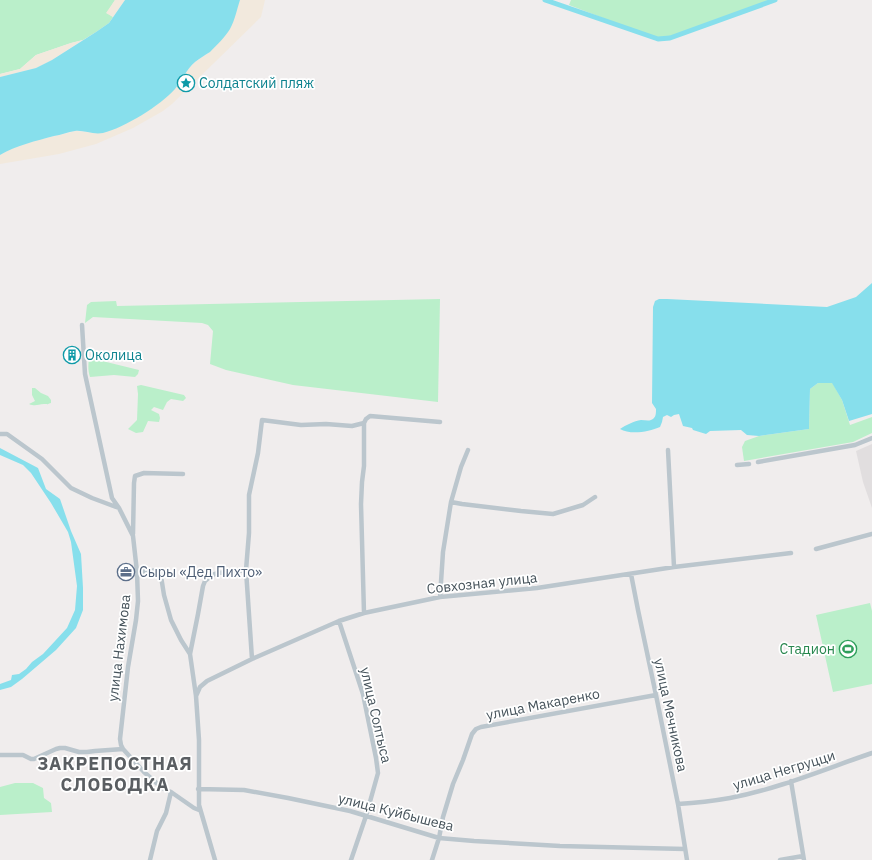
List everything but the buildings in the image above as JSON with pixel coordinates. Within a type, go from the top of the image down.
[{"type":"street","name":"улица Нахимова","points":[[82,325],[85,374],[112,498],[119,508],[133,536],[137,572],[138,601],[128,666],[120,739],[120,745],[123,749]]},
{"type":"street","points":[[364,613],[361,504],[364,466],[364,423],[366,418],[370,416],[440,422]]},
{"type":"street","points":[[252,659],[246,570],[249,533],[249,495],[258,453],[262,420],[301,425],[326,424],[352,426],[364,423]]},
{"type":"street","points":[[0,434],[8,434],[42,459],[71,488],[119,508]]},
{"type":"street","points":[[758,462],[855,445],[872,438]]},
{"type":"street","points":[[440,597],[443,552],[451,502],[461,467],[468,450]]},
{"type":"street","points":[[668,450],[674,567]]},
{"type":"street","points":[[737,465],[748,464]]},
{"type":"street","points":[[133,536],[135,476],[144,473],[183,474]]},
{"type":"street","points":[[451,502],[553,514],[583,505],[595,497]]},
{"type":"street","points":[[816,549],[872,534]]},
{"type":"street","name":"Совхозная улица","points":[[196,696],[200,687],[207,681],[252,659],[339,621],[364,613],[440,597],[538,588],[674,567],[791,553]]},
{"type":"street","points":[[137,572],[160,570],[164,595],[171,620],[190,654]]},
{"type":"street","points":[[215,860],[199,810],[199,740],[196,696],[190,654],[205,581],[212,575],[218,573],[246,570]]},
{"type":"street","name":"улица Мечникова","points":[[631,574],[678,804],[687,860]]},
{"type":"street","name":"улица Солтыса","points":[[339,621],[363,694],[378,773],[366,816],[351,860]]},
{"type":"street","name":"улица Макаренко","points":[[432,860],[453,784],[472,734],[476,729],[656,694]]},
{"type":"street","points":[[0,755],[23,755],[34,759],[60,748],[79,752],[123,749],[144,772],[162,788],[199,810]]},
{"type":"street","name":"улица Негруцци","points":[[678,804],[707,802],[772,788],[872,753]]},
{"type":"street","points":[[780,860],[803,858],[791,781]]},
{"type":"street","name":"улица Куйбышева","points":[[198,789],[244,790],[288,798],[350,811],[439,838],[560,846],[685,849]]},
{"type":"street","points":[[150,860],[157,831],[166,814],[171,792]]},
{"type":"shaded area","points":[[872,444],[872,508],[863,482],[856,451]]},
{"type":"green space","points":[[0,0],[115,0],[107,13],[113,17],[109,23],[96,32],[83,40],[36,55],[20,69],[0,74]]},
{"type":"green space","points":[[571,0],[775,0],[670,38],[658,39],[569,5]]},
{"type":"green space","points":[[440,299],[438,402],[293,385],[226,370],[210,364],[213,331],[208,325],[202,323],[93,317],[85,323],[87,305],[91,302],[116,301],[117,306]]},
{"type":"green space","points":[[90,358],[139,370],[138,374],[135,377],[114,375],[90,377],[88,366]]},
{"type":"green space","points":[[832,382],[842,400],[850,425],[872,417],[872,433],[853,442],[744,461],[742,447],[745,441],[759,436],[809,429],[810,389],[818,383]]},
{"type":"green space","points":[[141,385],[184,395],[186,398],[183,401],[171,399],[167,402],[163,410],[154,407],[151,410],[159,414],[159,422],[148,421],[143,432],[136,433],[128,429],[137,420],[137,386]]},
{"type":"green space","points":[[32,388],[35,388],[48,396],[51,403],[35,405],[29,404],[35,401],[32,395]]},
{"type":"green space","name":"Стадион","points":[[870,603],[872,611],[872,684],[833,692],[816,615]]},
{"type":"green space","points":[[15,783],[33,783],[43,788],[44,798],[51,803],[52,812],[0,815],[0,787]]},
{"type":"sand","points":[[115,0],[125,0],[113,17],[106,13]]},
{"type":"sand","name":"Солдатский пляж","points":[[240,0],[265,0],[261,17],[163,111],[133,128],[96,144],[59,154],[0,164],[0,155],[19,146],[38,140],[76,131],[102,133],[109,131],[176,88],[189,68],[210,52]]},
{"type":"sand","points":[[83,40],[52,60],[36,68],[0,77],[0,74],[20,69],[36,55]]},
{"type":"water","points":[[125,0],[240,0],[232,26],[228,32],[210,52],[192,65],[175,89],[152,109],[121,126],[103,133],[72,131],[27,144],[0,155],[0,77],[36,68],[52,60],[109,23]]},
{"type":"water","points":[[872,283],[872,414],[849,421],[842,400],[832,383],[818,383],[810,389],[809,429],[759,436],[747,435],[741,430],[710,431],[706,434],[683,426],[679,414],[671,417],[667,415],[663,417],[660,427],[651,430],[629,432],[620,429],[636,421],[651,420],[656,415],[656,409],[652,403],[653,307],[655,301],[659,299],[667,299],[827,307],[856,297]]},
{"type":"water","points":[[0,448],[38,468],[46,489],[60,499],[81,554],[83,610],[76,628],[56,650],[11,687],[0,690],[0,684],[11,680],[12,675],[19,674],[26,669],[32,662],[43,654],[67,628],[75,610],[77,586],[71,542],[68,532],[31,473],[23,465],[0,455]]},
{"type":"waterway","points":[[545,0],[658,39],[670,38],[775,0]]},
{"type":"place","name":"Солдатский пляж","points":[[186,83]]},
{"type":"place","name":"Околица","points":[[72,355]]},
{"type":"place","name":"Сыры «Дед Пихто»","points":[[126,572]]},
{"type":"place","name":"Стадион","points":[[848,649]]},
{"type":"district","name":"ЗАКРЕПОСТНАЯ СЛОБОДКА","points":[[115,774]]}]
